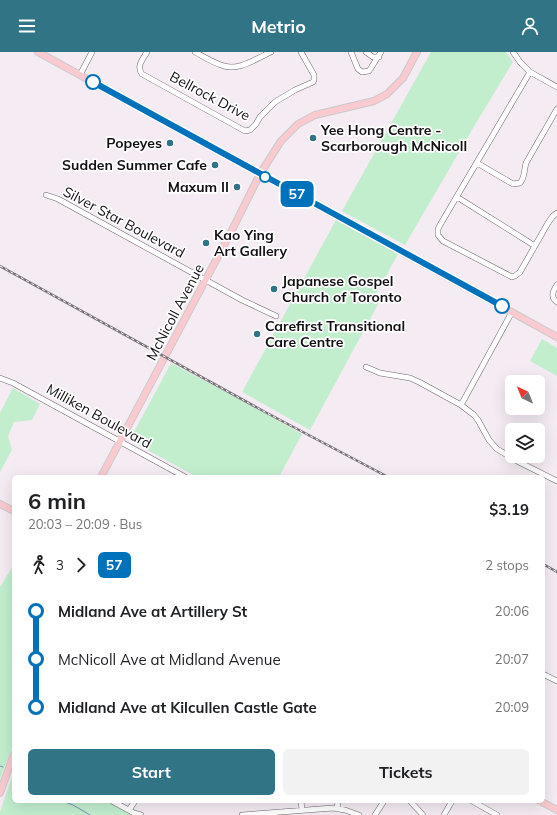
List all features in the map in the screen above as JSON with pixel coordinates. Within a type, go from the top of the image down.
[{"type":"main road","points":[[38,52],[557,337]]},
{"type":"main road","name":"McNicoll Avenue","points":[[102,475],[206,280],[260,174],[281,141],[298,124],[315,115],[374,101],[383,97],[403,78],[417,52]]},
{"type":"main road","points":[[0,504],[12,510]]},
{"type":"main road","points":[[0,793],[12,761]]},
{"type":"main road","points":[[544,803],[557,810]]},
{"type":"street","points":[[80,74],[92,52]]},
{"type":"street","name":"Bellrock Drive","points":[[147,52],[139,66],[142,74],[245,131],[250,130],[275,102],[294,90],[313,82],[314,75],[301,52]]},
{"type":"street","points":[[196,52],[214,63],[230,67],[242,66],[262,54],[271,52]]},
{"type":"street","points":[[351,52],[358,70],[362,72],[369,71],[380,54]]},
{"type":"street","points":[[366,52],[373,57],[380,54]]},
{"type":"street","points":[[513,52],[530,72],[557,87]]},
{"type":"street","points":[[530,72],[438,229],[438,233],[439,237],[444,241],[512,277],[520,272],[550,219],[557,213]]},
{"type":"street","points":[[477,163],[513,184],[520,184],[524,178],[526,163],[557,109]]},
{"type":"street","name":"Silver Star Boulevard","points":[[46,195],[58,199],[242,300],[276,316]]},
{"type":"street","points":[[457,197],[535,246]]},
{"type":"street","points":[[557,285],[552,296],[557,302]]},
{"type":"street","points":[[461,405],[512,312]]},
{"type":"street","points":[[366,366],[380,374],[410,378],[461,405],[474,415],[489,440],[497,449],[557,481]]},
{"type":"street","name":"Milliken Boulevard","points":[[0,378],[13,383],[181,475]]},
{"type":"street","points":[[545,676],[557,682]]},
{"type":"street","points":[[116,803],[141,815]]},
{"type":"street","points":[[129,810],[133,803]]},
{"type":"street","points":[[301,803],[302,810]]},
{"type":"street","points":[[337,808],[338,803]]},
{"type":"street","points":[[375,815],[383,803]]},
{"type":"street","points":[[412,803],[423,815]]},
{"type":"street","points":[[444,815],[451,803]]},
{"type":"street","points":[[476,803],[497,815]]},
{"type":"street","points":[[242,815],[337,808],[359,815]]},
{"type":"green space","points":[[431,52],[506,52],[513,62],[405,245],[342,211]]},
{"type":"green space","points":[[336,220],[398,254],[376,294],[382,297],[310,430],[242,392]]},
{"type":"green space","points":[[542,339],[557,348],[557,376],[530,361]]},
{"type":"green space","points":[[171,363],[302,434],[280,475],[193,475],[133,442],[134,432]]},
{"type":"green space","points":[[13,388],[40,404],[32,420],[14,422],[8,436],[12,450],[0,472],[0,413]]},
{"type":"green space","points":[[12,567],[12,747],[0,779],[0,587]]},
{"type":"green space","points":[[12,776],[12,803],[109,803],[132,815],[0,815]]},
{"type":"waterway","points":[[68,803],[90,815]]},
{"type":"railway","points":[[0,266],[265,412],[384,475]]},
{"type":"railway","points":[[545,565],[557,572]]},
{"type":"bus line","name":"57","points":[[93,82],[502,306]]},
{"type":"place","name":"Yee Hong Centre - Scarborough McNicoll","points":[[313,138]]},
{"type":"place","name":"Popeyes","points":[[170,143]]},
{"type":"place","name":"Sudden Summer Cafe","points":[[215,165]]},
{"type":"place","name":"Maxum II","points":[[237,187]]},
{"type":"place","name":"Kao Ying Art Gallery","points":[[206,243]]},
{"type":"place","name":"Japanese Gospel Church of Toronto","points":[[274,289]]},
{"type":"place","name":"Carefirst Transitional Care Centre","points":[[257,334]]}]
